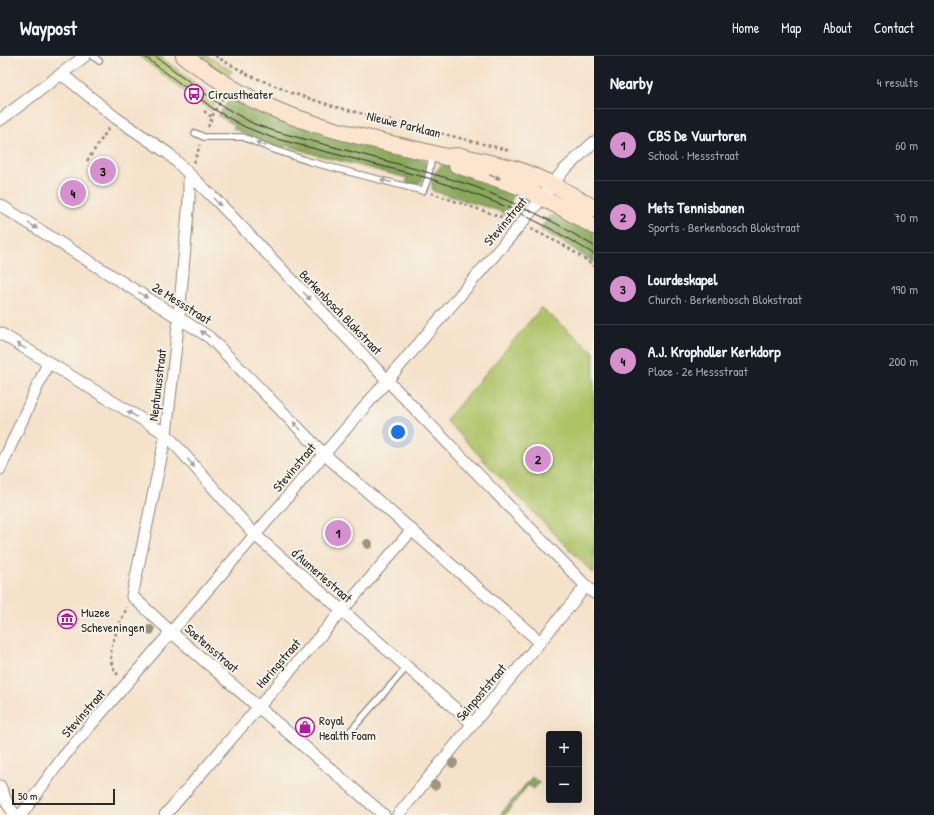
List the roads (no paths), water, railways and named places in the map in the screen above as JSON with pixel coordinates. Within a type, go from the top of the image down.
[{"type":"main road","name":"Nieuwe Parklaan","points":[[184,56],[231,88],[267,106],[300,119],[341,131],[439,155],[460,156],[515,169],[552,184],[594,208]]},
{"type":"main road","name":"Nieuwe Parklaan","points":[[439,155],[457,165],[510,183],[566,210],[594,226]]},
{"type":"street","points":[[0,120],[85,56]]},
{"type":"street","name":"Berkenbosch Blokstraat","points":[[60,75],[68,79],[116,118],[191,170],[223,208],[590,590]]},
{"type":"street","name":"Stevinstraat","points":[[21,815],[64,756],[516,230],[563,171],[594,142]]},
{"type":"street","name":"Neptunusstraat","points":[[132,596],[166,434],[179,318],[191,170]]},
{"type":"street","name":"2e Messstraat","points":[[0,205],[209,337],[324,454],[540,642]]},
{"type":"street","name":"d'Aumeriestraat","points":[[0,333],[166,434],[255,535],[473,724]]},
{"type":"street","points":[[0,469],[48,362]]},
{"type":"street","name":"Haringstraat","points":[[165,815],[412,530]]},
{"type":"street","name":"Seinpoststraat","points":[[398,815],[540,642],[590,590]]},
{"type":"street","name":"Soetensstraat","points":[[132,596],[171,632],[384,815]]},
{"type":"street","points":[[0,786],[7,803],[15,815]]},
{"type":"lane","points":[[94,56],[99,62]]},
{"type":"lane","name":"Nieuwe Parklaan","points":[[195,133],[204,137],[243,137],[272,149],[311,162],[423,191],[439,155]]},
{"type":"lane","points":[[346,736],[407,666]]},
{"type":"tram line","points":[[144,56],[215,110],[245,127],[273,138],[428,178],[474,194],[512,209],[553,230],[594,254]]},
{"type":"tram line","points":[[155,56],[219,104],[254,124],[274,131],[398,164],[476,187],[531,211],[557,224],[594,246]]},
{"type":"place","name":"Circustheater","points":[[194,94]]},
{"type":"place","name":"Lourdeskapel","points":[[103,171]]},
{"type":"place","name":"A.J. Kropholler Kerkdorp","points":[[73,193]]},
{"type":"place","name":"Mets Tennisbanen","points":[[538,459]]},
{"type":"place","name":"CBS De Vuurtoren","points":[[338,533]]},
{"type":"place","name":"Muzee Scheveningen","points":[[67,619]]},
{"type":"place","name":"Royal Health Foam","points":[[305,727]]}]
